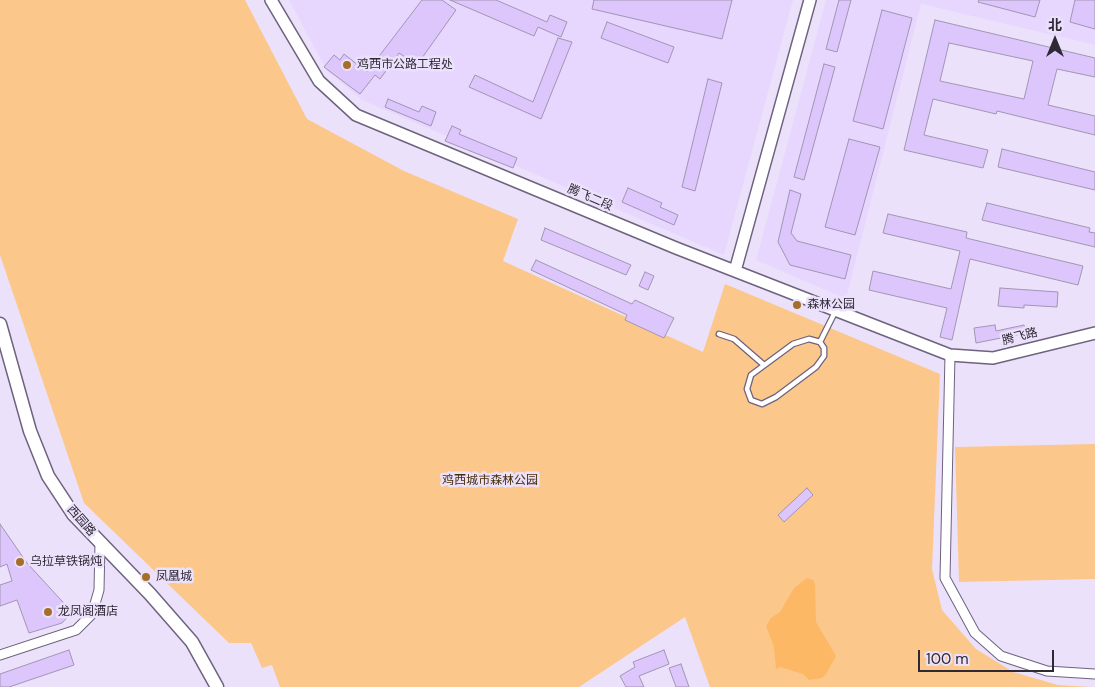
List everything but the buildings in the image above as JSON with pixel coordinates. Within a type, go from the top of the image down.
[{"type":"main road","name":"西园路","points":[[0,324],[30,431],[48,476],[73,514],[192,642],[217,687]]},
{"type":"street","name":"腾飞二段","points":[[271,0],[318,81],[356,115],[586,212],[950,355]]},
{"type":"street","points":[[735,271],[810,0]]},
{"type":"street","name":"腾飞路","points":[[950,355],[993,358],[1095,333]]},
{"type":"street","points":[[950,355],[944,578],[975,634],[1002,656],[1047,671],[1095,674]]},
{"type":"street","points":[[0,655],[76,630],[92,614],[99,590],[100,543]]},
{"type":"lane","points":[[820,342],[836,310]]},
{"type":"lane","points":[[719,334],[734,339],[764,365]]},
{"type":"lane","points":[[809,339],[820,342],[824,348],[824,356],[816,366],[776,397],[762,404],[751,400],[747,389],[751,375],[793,344],[809,339]]},
{"type":"shaded area","points":[[289,0],[793,0],[724,255],[362,100],[327,71]]},
{"type":"shaded area","points":[[826,0],[1095,0],[1095,45],[921,4],[846,299],[756,260]]},
{"type":"shaded area","points":[[807,578],[813,580],[815,585],[816,622],[836,656],[822,678],[809,680],[803,674],[780,667],[776,669],[774,647],[766,626],[771,618],[780,612],[794,588]]},
{"type":"green space","name":"鸡西城市森林公园","points":[[0,0],[245,0],[307,119],[404,171],[518,219],[503,261],[703,352],[725,284],[940,374],[932,569],[942,610],[976,649],[1013,672],[1058,685],[1091,687],[710,687],[685,617],[579,687],[280,687],[272,665],[262,668],[251,643],[229,643],[84,503],[0,255]]},
{"type":"green space","points":[[1095,444],[1095,579],[959,582],[955,447]]},
{"type":"place","name":"鸡西市公路工程处","points":[[347,65]]},
{"type":"place","name":"森林公园","points":[[797,305]]},
{"type":"place","name":"乌拉草铁锅炖","points":[[20,562]]},
{"type":"place","name":"凤凰城","points":[[146,577]]},
{"type":"place","name":"龙凤阁酒店","points":[[48,612]]}]
